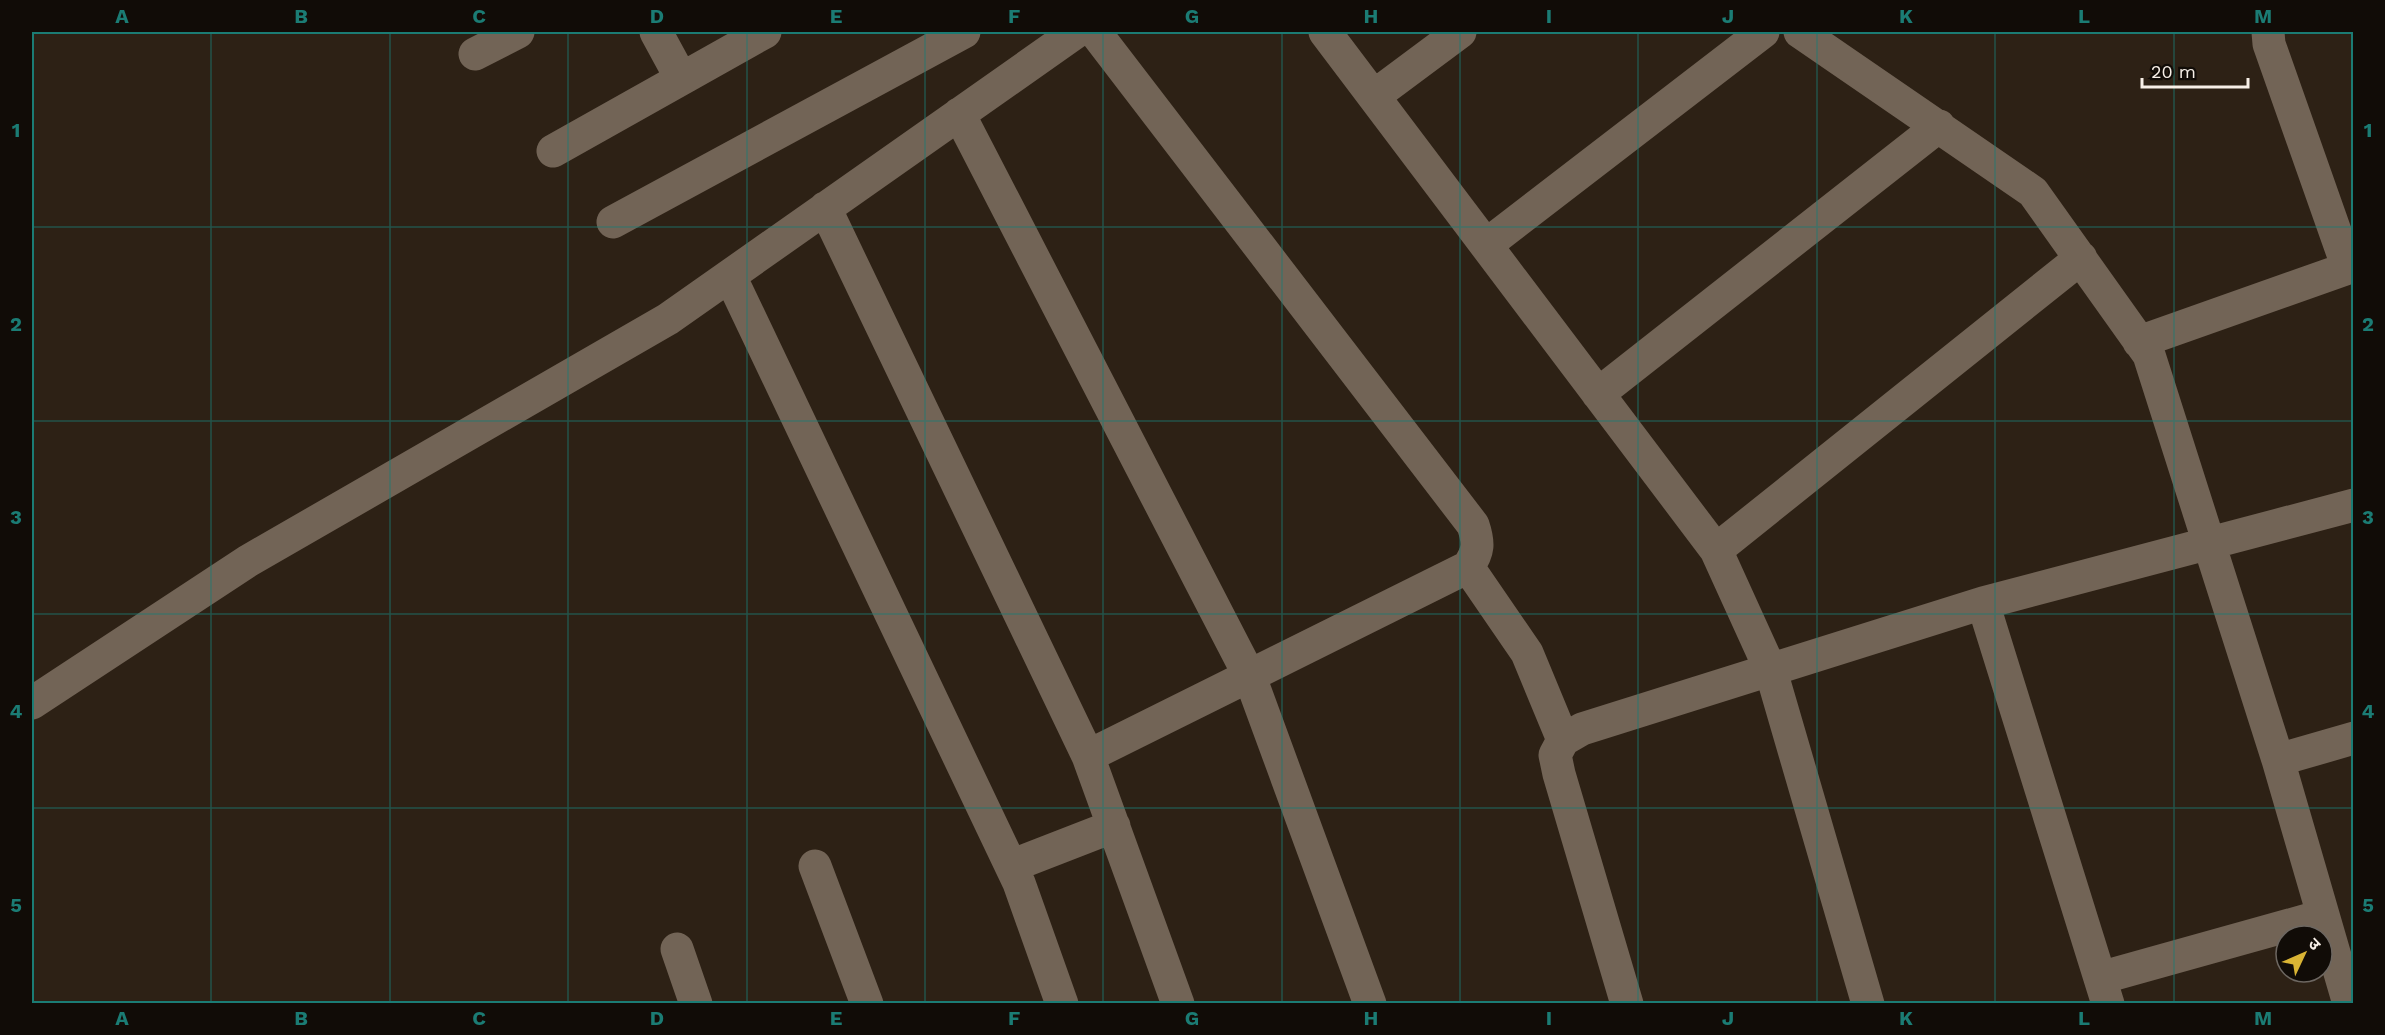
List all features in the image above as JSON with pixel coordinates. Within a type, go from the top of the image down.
[{"type":"street","points":[[475,54],[519,32]]},
{"type":"street","points":[[656,32],[681,78]]},
{"type":"street","points":[[553,151],[765,32]]},
{"type":"street","points":[[613,222],[964,32]]},
{"type":"street","points":[[1088,756],[1468,567],[1477,554],[1478,541],[1473,525],[1095,32]]},
{"type":"street","points":[[1325,32],[1716,550],[1771,671],[1869,1004]]},
{"type":"street","points":[[1374,96],[1460,32]]},
{"type":"street","points":[[1486,245],[1763,32]]},
{"type":"street","points":[[1800,32],[2033,192],[2149,355],[2278,760],[2322,916],[2350,998]]},
{"type":"street","points":[[2139,342],[2350,267],[2269,44],[2268,32]]},
{"type":"street","points":[[32,703],[248,561],[573,376],[668,319],[959,114],[1061,35]]},
{"type":"street","points":[[959,114],[1250,677],[1370,1004]]},
{"type":"street","points":[[1598,394],[1939,126]]},
{"type":"street","points":[[825,208],[1088,756],[1178,1004]]},
{"type":"street","points":[[1716,550],[2081,258]]},
{"type":"street","points":[[730,276],[1011,866],[1057,1002]]},
{"type":"street","points":[[1627,1004],[1559,774],[1555,755],[1563,740],[1582,729],[1983,603],[2354,505]]},
{"type":"street","points":[[1468,567],[1527,653],[1563,740]]},
{"type":"street","points":[[1983,603],[2104,991],[2322,916]]},
{"type":"street","points":[[2278,760],[2354,738]]},
{"type":"street","points":[[1011,866],[1114,826]]},
{"type":"street","points":[[815,866],[867,1004]]},
{"type":"street","points":[[677,949],[696,1004]]}]
